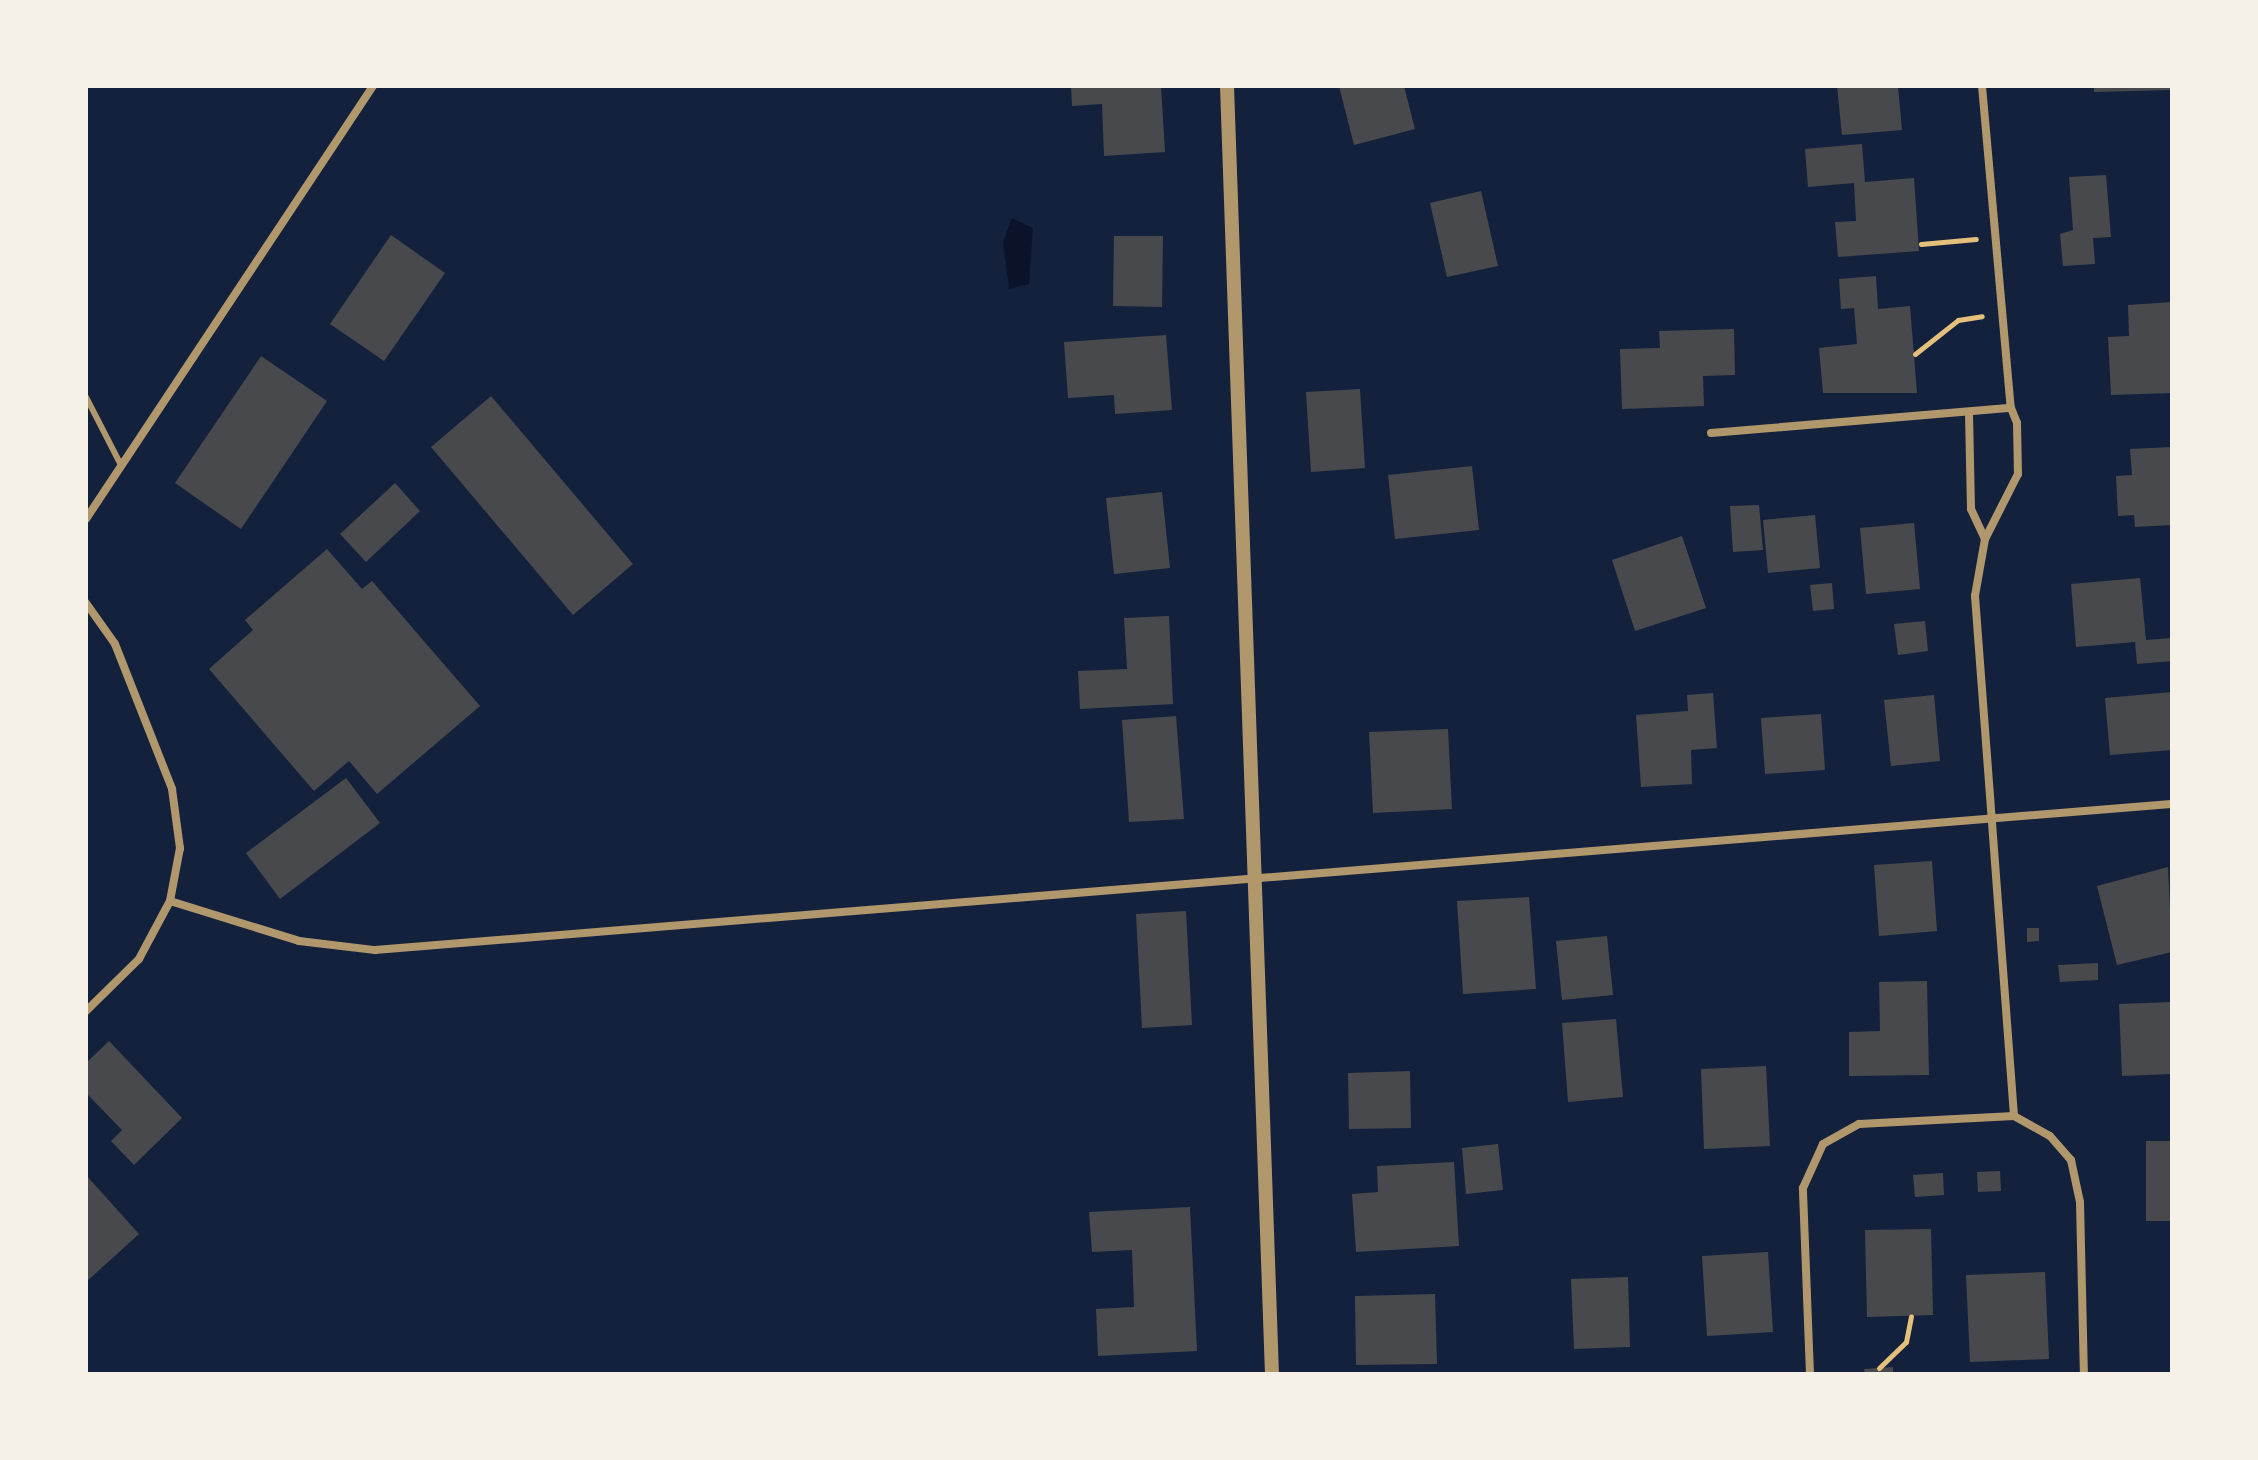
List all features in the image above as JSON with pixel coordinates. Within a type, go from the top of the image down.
[{"type":"street","points":[[86,519],[373,86]]},
{"type":"street","points":[[1227,86],[1250,875],[1272,1374]]},
{"type":"street","points":[[1982,86],[2018,474],[1985,539],[1975,596],[1997,814],[2014,1116]]},
{"type":"street","points":[[1711,433],[2011,408]]},
{"type":"street","points":[[1969,413],[1971,509],[1985,539]]},
{"type":"street","points":[[86,603],[115,644],[172,789],[180,848],[170,901],[139,959],[86,1011]]},
{"type":"street","points":[[170,901],[299,941],[375,950],[1997,814],[2171,804]]},
{"type":"street","points":[[1810,1374],[1803,1188],[1823,1144],[1859,1124],[2014,1116],[2050,1136],[2071,1160],[2080,1202],[2084,1374]]},
{"type":"lane","points":[[86,397],[121,465]]},
{"type":"path","points":[[1921,244],[1995,237]]},
{"type":"path","points":[[1915,354],[1958,320],[2002,313]]},
{"type":"path","points":[[1879,1368],[1906,1342],[1911,1316]]},
{"type":"water","points":[[1012,218],[1033,228],[1029,284],[1009,289],[1003,242]]},
{"type":"building","points":[[1071,86],[1161,86],[1165,152],[1104,156],[1102,104],[1072,106]]},
{"type":"building","points":[[1339,86],[1404,86],[1415,129],[1354,145]]},
{"type":"building","points":[[1837,86],[1898,86],[1902,130],[1842,135]]},
{"type":"building","points":[[2094,86],[2172,86],[2172,90],[2094,92]]},
{"type":"building","points":[[1862,144],[1865,182],[1914,178],[1919,251],[1838,257],[1835,222],[1856,221],[1854,183],[1808,187],[1805,149]]},
{"type":"building","points":[[2106,175],[2111,237],[2093,238],[2095,264],[2063,266],[2060,234],[2073,230],[2069,177]]},
{"type":"building","points":[[1481,191],[1498,266],[1447,277],[1430,203]]},
{"type":"building","points":[[391,235],[445,273],[384,361],[330,324]]},
{"type":"building","points":[[1114,236],[1163,236],[1162,307],[1113,306]]},
{"type":"building","points":[[1876,276],[1878,309],[1910,306],[1917,393],[1823,393],[1819,348],[1857,344],[1854,308],[1841,309],[1839,279]]},
{"type":"building","points":[[2172,302],[2172,393],[2111,395],[2108,337],[2129,336],[2128,305]]},
{"type":"building","points":[[1734,329],[1735,375],[1703,376],[1704,406],[1622,409],[1620,349],[1660,348],[1659,331]]},
{"type":"building","points":[[1166,335],[1172,410],[1115,414],[1114,395],[1068,398],[1064,342]]},
{"type":"building","points":[[261,356],[327,401],[241,529],[175,483]]},
{"type":"building","points":[[1360,389],[1365,468],[1311,472],[1306,392]]},
{"type":"building","points":[[491,396],[633,564],[573,615],[431,447]]},
{"type":"building","points":[[2172,447],[2172,525],[2135,527],[2134,515],[2118,516],[2116,476],[2132,475],[2130,449]]},
{"type":"building","points":[[1472,466],[1479,530],[1395,539],[1388,475]]},
{"type":"building","points":[[395,483],[420,511],[366,562],[340,534]]},
{"type":"building","points":[[1162,492],[1170,568],[1114,574],[1106,498]]},
{"type":"building","points":[[1759,505],[1763,550],[1733,552],[1730,506]]},
{"type":"building","points":[[1815,515],[1820,568],[1768,573],[1763,520]]},
{"type":"building","points":[[1914,523],[1920,589],[1866,594],[1860,528]]},
{"type":"building","points":[[1682,536],[1706,608],[1635,631],[1612,560]]},
{"type":"building","points":[[327,549],[362,589],[372,581],[480,706],[377,794],[349,761],[314,791],[209,669],[253,630],[245,620]]},
{"type":"building","points":[[2140,578],[2146,640],[2172,638],[2172,661],[2137,664],[2135,642],[2076,647],[2071,584]]},
{"type":"building","points":[[1832,583],[1834,609],[1813,611],[1810,585]]},
{"type":"building","points":[[1169,616],[1173,704],[1080,709],[1078,671],[1127,669],[1124,618]]},
{"type":"building","points":[[1925,621],[1928,651],[1898,655],[1894,624]]},
{"type":"building","points":[[2172,692],[2172,750],[2110,755],[2105,698]]},
{"type":"building","points":[[1713,693],[1717,748],[1691,750],[1692,784],[1641,787],[1636,715],[1688,711],[1687,695]]},
{"type":"building","points":[[1934,695],[1940,761],[1891,766],[1884,700]]},
{"type":"building","points":[[1821,714],[1825,770],[1765,774],[1761,718]]},
{"type":"building","points":[[1176,716],[1184,819],[1129,822],[1122,720]]},
{"type":"building","points":[[1448,729],[1452,809],[1373,813],[1369,732]]},
{"type":"building","points":[[346,778],[380,823],[280,899],[246,853]]},
{"type":"building","points":[[1932,861],[1937,931],[1879,936],[1874,865]]},
{"type":"building","points":[[2168,867],[2172,952],[2117,965],[2097,886]]},
{"type":"building","points":[[1529,897],[1536,989],[1463,994],[1457,901]]},
{"type":"building","points":[[1186,911],[1192,1025],[1142,1028],[1136,914]]},
{"type":"building","points":[[2027,928],[2039,928],[2039,941],[2027,942]]},
{"type":"building","points":[[1607,936],[1613,995],[1562,1000],[1556,941]]},
{"type":"building","points":[[2098,963],[2098,980],[2060,982],[2058,965]]},
{"type":"building","points":[[1927,981],[1929,1075],[1849,1076],[1849,1032],[1880,1031],[1879,982]]},
{"type":"building","points":[[2172,1002],[2172,1074],[2122,1076],[2119,1004]]},
{"type":"building","points":[[1616,1019],[1623,1097],[1568,1102],[1562,1023]]},
{"type":"building","points":[[109,1041],[182,1118],[134,1165],[111,1141],[122,1130],[86,1093],[86,1063]]},
{"type":"building","points":[[1766,1066],[1770,1146],[1704,1149],[1701,1069]]},
{"type":"building","points":[[1410,1071],[1411,1128],[1349,1129],[1348,1073]]},
{"type":"building","points":[[2146,1141],[2172,1141],[2172,1221],[2146,1221]]},
{"type":"building","points":[[1498,1144],[1503,1190],[1466,1194],[1462,1148]]},
{"type":"building","points":[[1454,1162],[1459,1246],[1356,1252],[1352,1194],[1378,1192],[1377,1166]]},
{"type":"building","points":[[2000,1171],[2001,1191],[1978,1192],[1977,1172]]},
{"type":"building","points":[[1943,1173],[1944,1195],[1915,1197],[1913,1175]]},
{"type":"building","points":[[86,1175],[139,1234],[86,1282]]},
{"type":"building","points":[[1190,1207],[1197,1351],[1098,1356],[1096,1309],[1134,1307],[1132,1250],[1092,1252],[1089,1212]]},
{"type":"building","points":[[1931,1229],[1933,1315],[1867,1317],[1865,1230]]},
{"type":"building","points":[[1768,1252],[1773,1332],[1707,1336],[1702,1256]]},
{"type":"building","points":[[2045,1272],[2049,1359],[1970,1362],[1966,1275]]},
{"type":"building","points":[[1628,1277],[1630,1347],[1574,1349],[1571,1279]]},
{"type":"building","points":[[1435,1294],[1437,1364],[1356,1365],[1355,1296]]},
{"type":"building","points":[[1893,1367],[1893,1374],[1865,1374],[1864,1369]]}]
